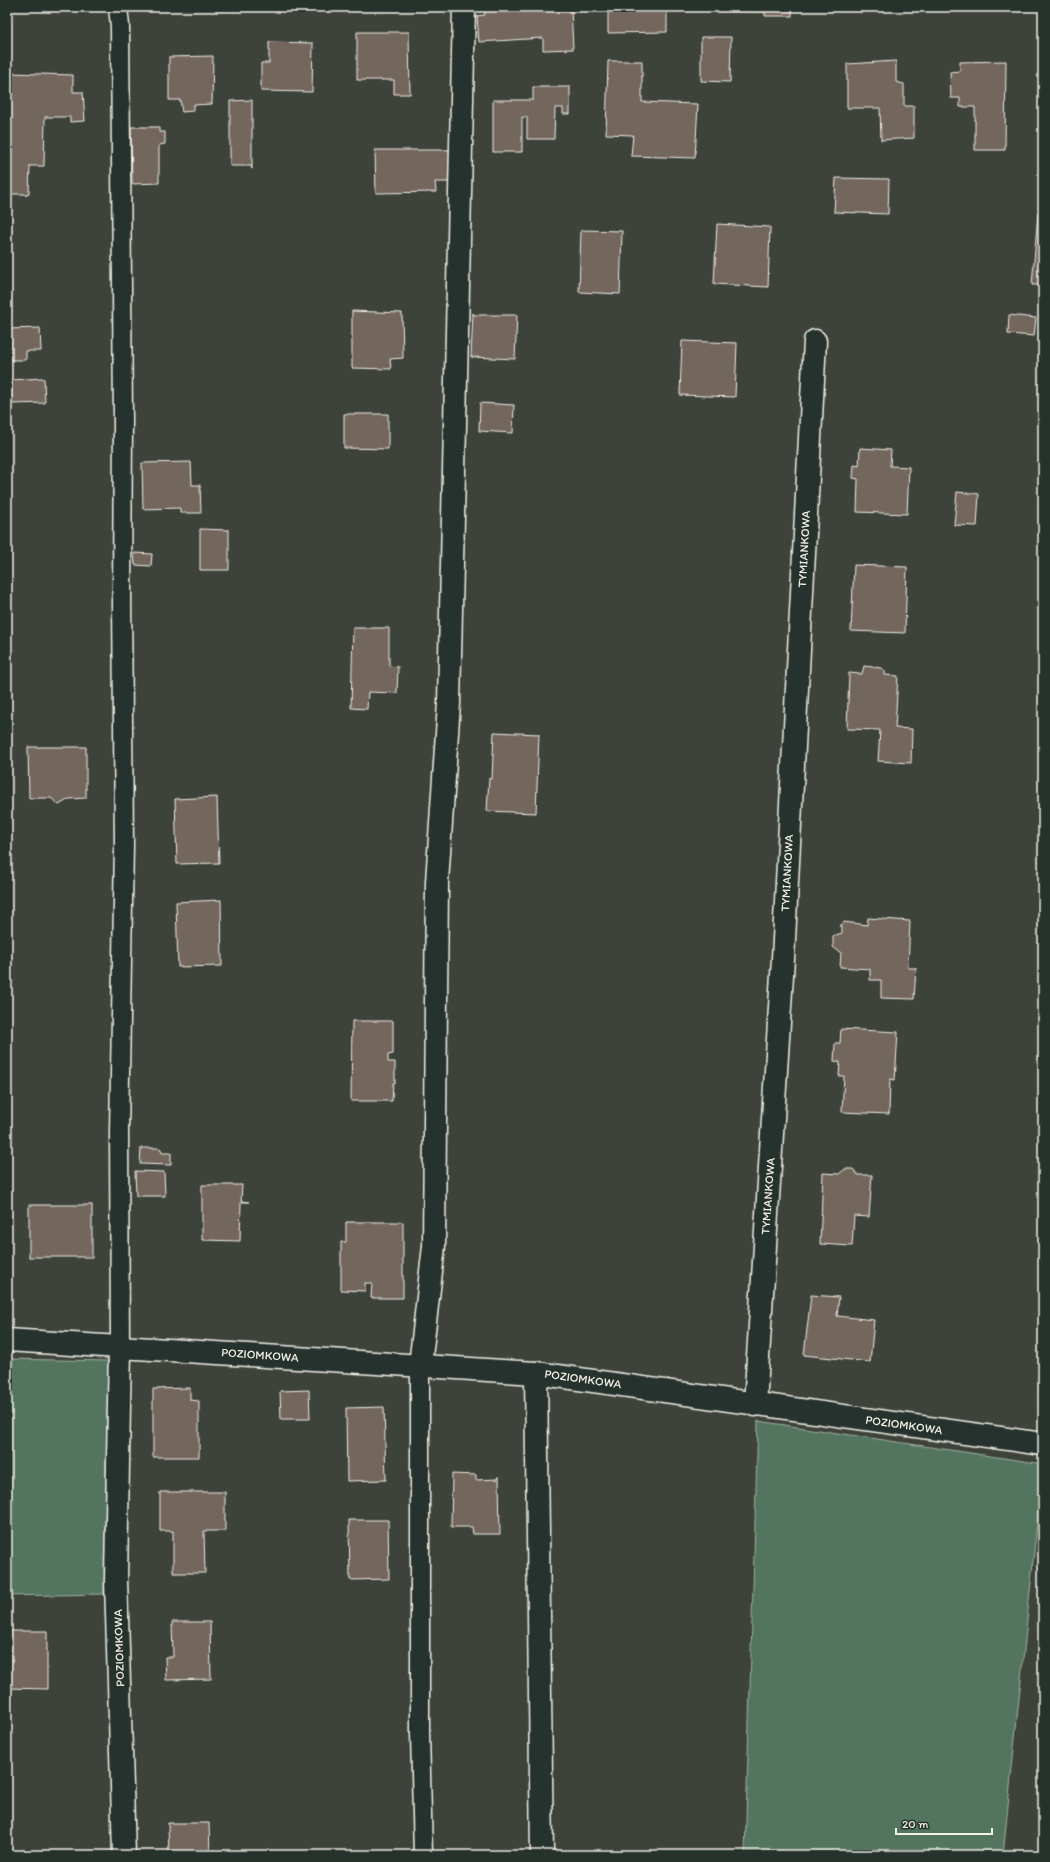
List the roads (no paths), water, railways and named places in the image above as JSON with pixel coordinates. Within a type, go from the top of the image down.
[{"type":"street","points":[[420,1365],[434,1246],[437,882],[449,702],[464,7]]},
{"type":"street","name":"TYMIANKOWA","points":[[755,1404],[783,960],[815,341]]},
{"type":"street","name":"POZIOMKOWA","points":[[7,1340],[536,1373],[1043,1444]]},
{"type":"street","name":"POZIOMKOWA","points":[[120,1346],[116,1580],[124,1855]]},
{"type":"street","points":[[536,1373],[542,1855]]},
{"type":"lane","points":[[118,7],[120,26],[123,420],[122,600],[124,845],[120,1132],[120,1346]]},
{"type":"lane","points":[[420,1365],[420,1733],[423,1855]]}]
